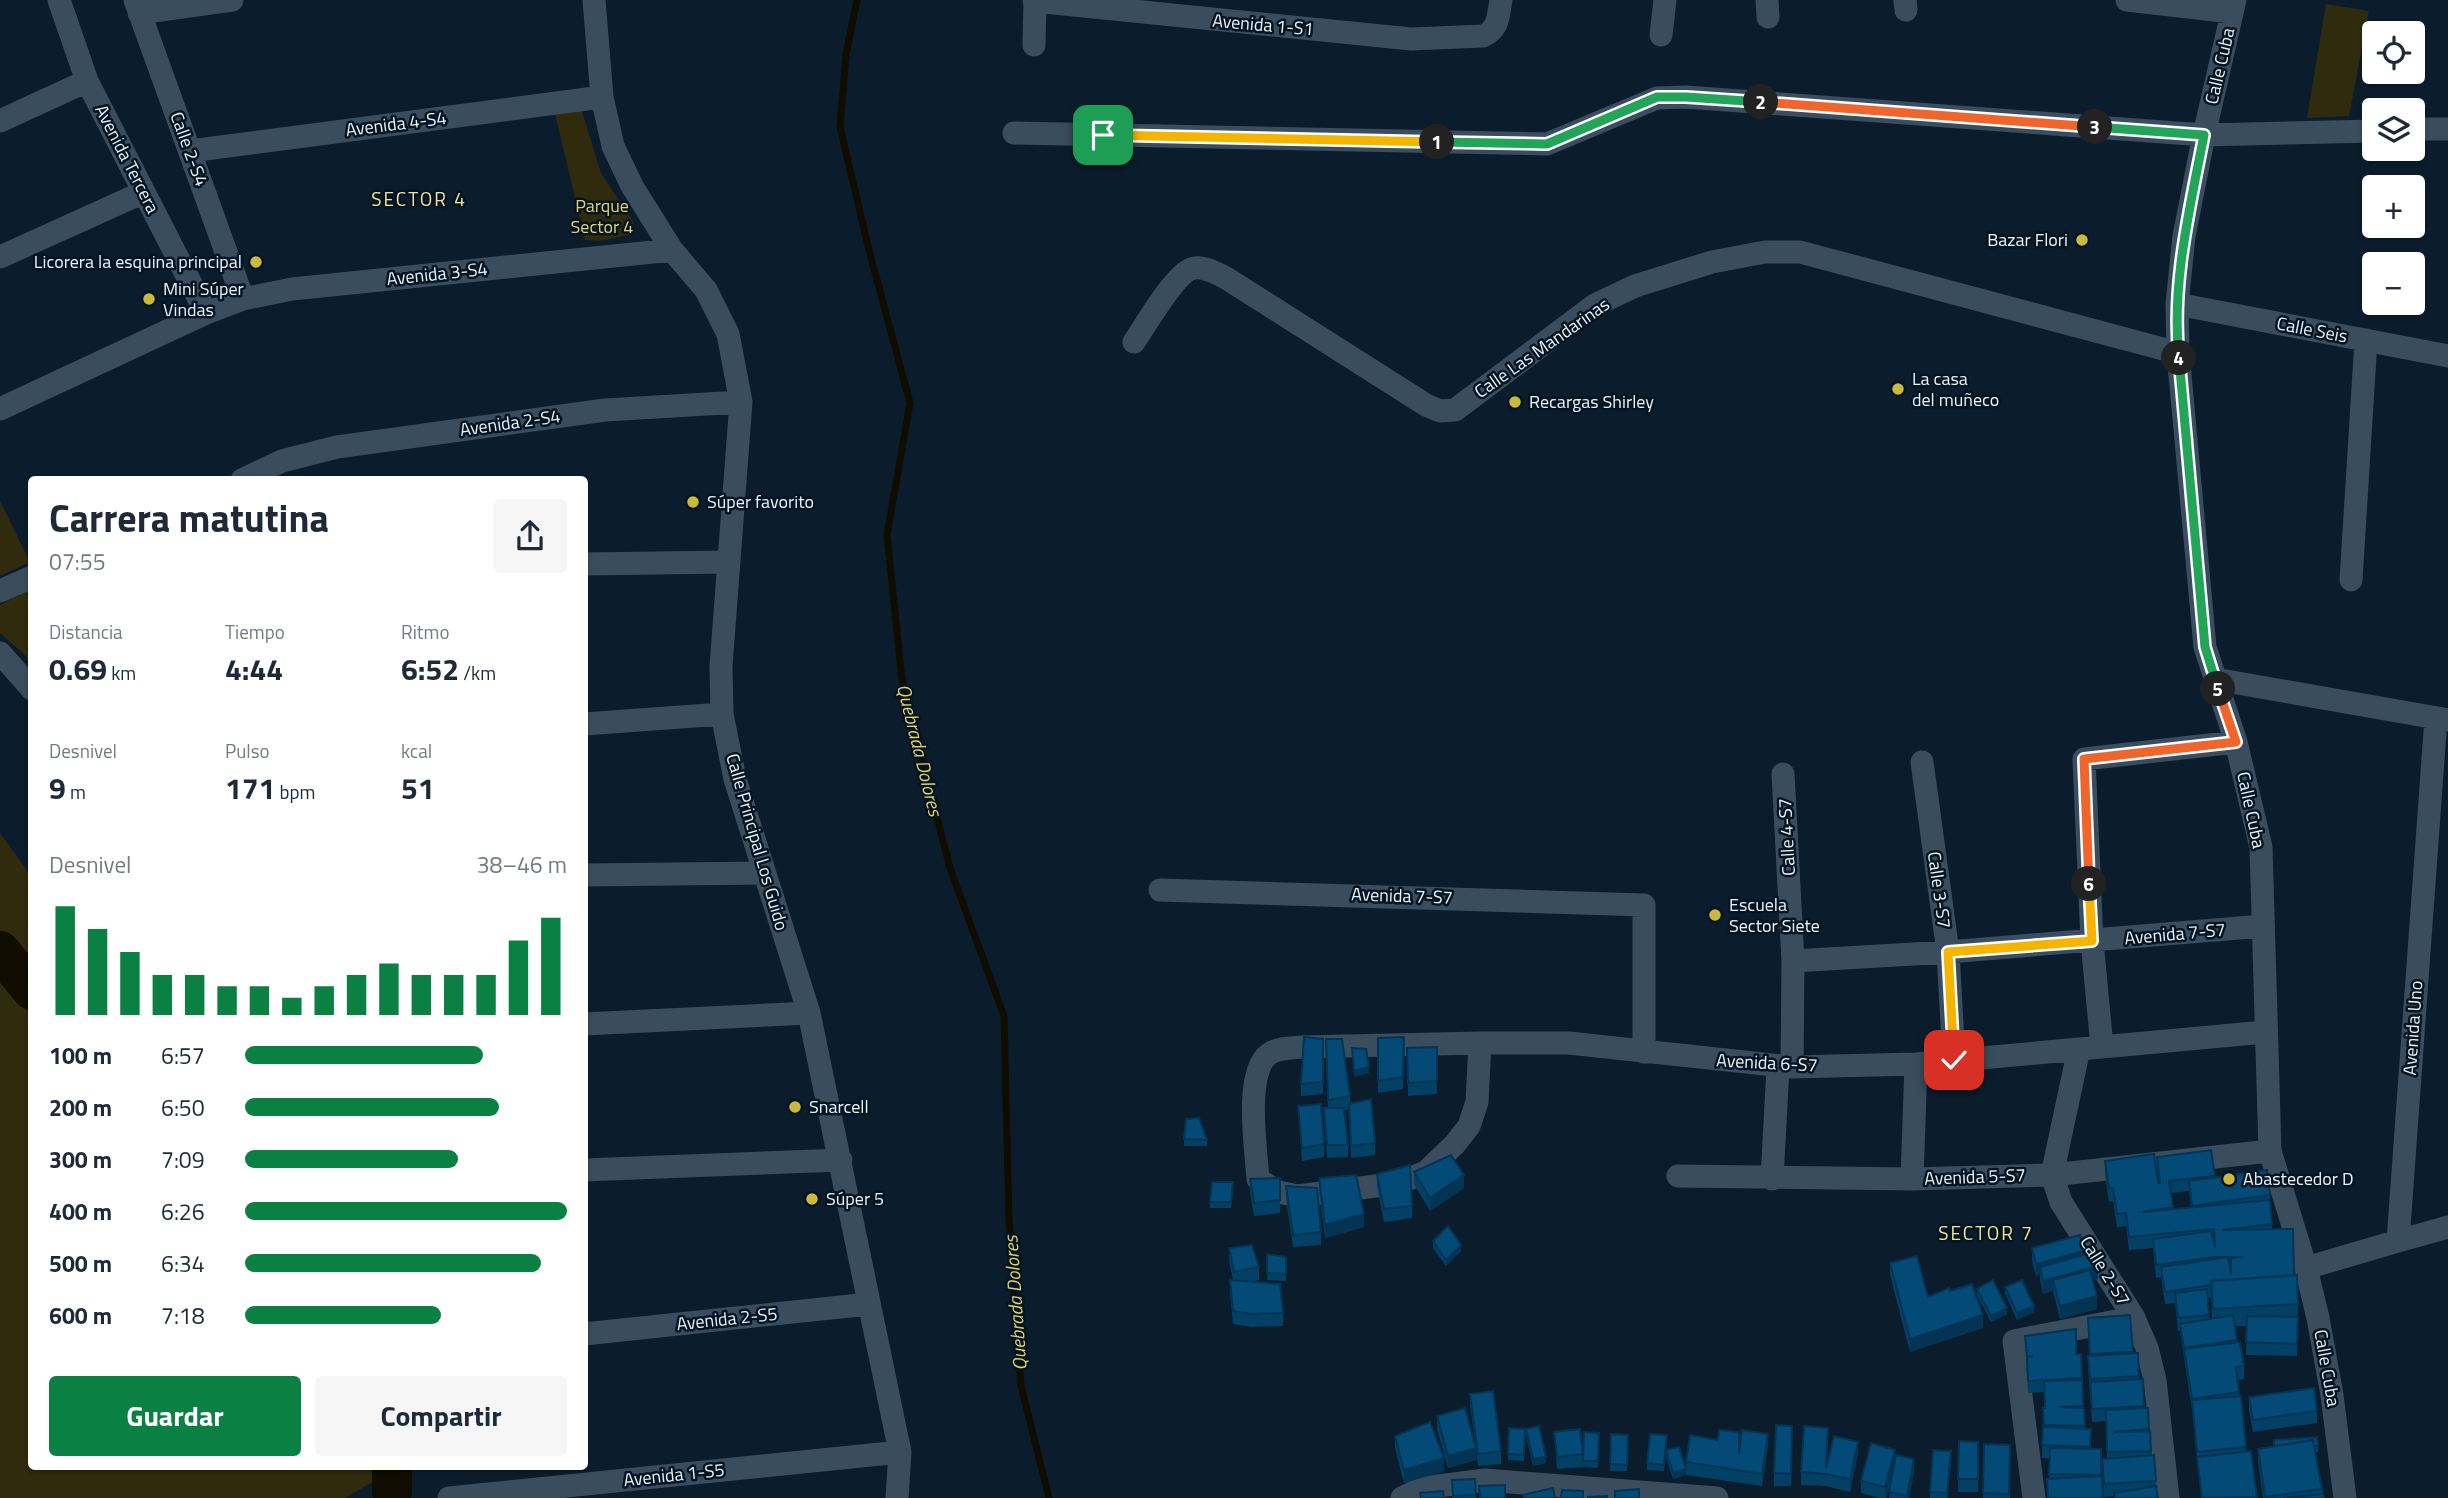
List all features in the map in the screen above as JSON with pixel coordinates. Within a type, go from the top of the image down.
[{"type":"street","name":"Avenida Tercera","points":[[59,0],[87,81],[206,313]]},
{"type":"street","points":[[137,6],[232,0]]},
{"type":"street","name":"Calle Principal Los Guido","points":[[594,0],[602,97],[613,146],[632,186],[672,250],[706,290],[728,334],[741,402],[721,666],[722,714],[735,779],[809,1013],[900,1452],[897,1498]]},
{"type":"street","name":"Avenida 1-S1","points":[[1035,1],[1411,39],[1483,36],[1492,32],[1497,24],[1501,0]]},
{"type":"street","points":[[1661,36],[1665,0]]},
{"type":"street","points":[[2127,0],[2234,6]]},
{"type":"street","points":[[1034,45],[1035,1]]},
{"type":"street","name":"Calle 2-S4","points":[[137,6],[243,299]]},
{"type":"street","name":"Calle Cuba","points":[[2234,6],[2204,135],[2185,236],[2177,304],[2178,353],[2205,647],[2236,742],[2261,847],[2270,1151],[2306,1268],[2332,1395],[2345,1498]]},
{"type":"street","points":[[0,121],[87,81]]},
{"type":"street","name":"Avenida 4-S4","points":[[190,151],[602,97]]},
{"type":"street","points":[[1014,133],[1547,144],[1657,97],[2204,135],[2362,131]]},
{"type":"street","points":[[2425,129],[2448,129]]},
{"type":"street","points":[[0,257],[144,192]]},
{"type":"street","name":"Avenida 3-S4","points":[[0,409],[206,313],[243,299],[292,289],[672,250]]},
{"type":"street","name":"Calle Las Mandarinas","points":[[1134,342],[1181,273],[1194,267],[1208,269],[1426,405],[1440,411],[1455,410],[1595,305],[1635,286],[1712,262],[1765,251],[1800,252],[2178,353]]},
{"type":"street","name":"Calle Seis","points":[[2177,304],[2448,356]]},
{"type":"street","points":[[2351,580],[2366,340]]},
{"type":"street","name":"Avenida 2-S4","points":[[250,476],[282,461],[337,447],[605,410],[741,402]]},
{"type":"street","points":[[588,564],[729,562]]},
{"type":"street","points":[[0,591],[28,579]]},
{"type":"street","points":[[0,653],[28,684]]},
{"type":"street","points":[[2215,679],[2442,719]]},
{"type":"street","points":[[588,724],[722,714]]},
{"type":"street","name":"Avenida Uno","points":[[2398,1241],[2442,719]]},
{"type":"street","points":[[2052,1175],[2090,1048],[2092,941],[2084,759],[2236,742]]},
{"type":"street","name":"Calle 3-S7","points":[[1922,762],[1948,952],[1954,1060]]},
{"type":"street","name":"Calle 4-S7","points":[[1772,1179],[1785,1067],[1793,961],[1783,774]]},
{"type":"street","points":[[588,875],[764,873]]},
{"type":"street","name":"Avenida 7-S7","points":[[1160,890],[1644,905],[1644,1052]]},
{"type":"street","name":"Avenida 7-S7","points":[[1793,961],[1948,952],[2263,926]]},
{"type":"street","points":[[588,1024],[809,1013]]},
{"type":"street","name":"Avenida 6-S7","points":[[1480,1043],[1477,1102],[1468,1126],[1426,1172],[1399,1183],[1298,1196],[1278,1192],[1258,1179],[1254,1091],[1259,1068],[1269,1054],[1302,1047],[1480,1043],[1569,1044],[1785,1067],[1916,1064],[2265,1032]]},
{"type":"street","points":[[1912,1179],[1916,1064]]},
{"type":"street","name":"Avenida 5-S7","points":[[1678,1176],[1912,1179],[2052,1175],[2270,1151]]},
{"type":"street","points":[[588,1170],[841,1160]]},
{"type":"street","name":"Calle 2-S7","points":[[2052,1175],[2062,1202],[2134,1318],[2147,1348],[2155,1380],[2168,1498]]},
{"type":"street","points":[[2306,1268],[2448,1227]]},
{"type":"street","name":"Avenida 2-S5","points":[[588,1334],[869,1304]]},
{"type":"street","points":[[2034,1498],[2014,1341],[2134,1318]]},
{"type":"street","name":"Avenida 1-S5","points":[[449,1498],[900,1452]]},
{"type":"street","points":[[1402,1498],[1423,1488],[1485,1480],[1717,1498]]},
{"type":"green space","points":[[2326,4],[2369,11],[2367,21],[2362,21],[2362,48],[2349,116],[2307,118]]},
{"type":"green space","name":"Parque Sector 4","points":[[579,102],[601,173],[634,223],[633,234],[600,241],[585,240],[554,109]]},
{"type":"green space","points":[[0,501],[28,563],[0,576]]},
{"type":"green space","points":[[28,591],[28,660],[0,633],[0,605]]},
{"type":"green space","points":[[0,833],[28,872],[28,1470],[382,1470],[383,1476],[345,1498],[0,1498]]},
{"type":"building","points":[[1304,1037],[1323,1039],[1323,1082],[1301,1084]]},
{"type":"building","points":[[1404,1037],[1403,1077],[1378,1081],[1378,1038]]},
{"type":"building","points":[[1326,1039],[1342,1039],[1350,1096],[1328,1100]]},
{"type":"building","points":[[1437,1047],[1437,1081],[1408,1083],[1407,1048]]},
{"type":"building","points":[[1352,1048],[1366,1049],[1369,1067],[1354,1071]]},
{"type":"building","points":[[1371,1099],[1375,1143],[1351,1146],[1349,1104]]},
{"type":"building","points":[[1321,1104],[1324,1144],[1302,1148],[1298,1106]]},
{"type":"building","points":[[1324,1108],[1344,1108],[1348,1145],[1327,1145]]},
{"type":"building","points":[[1199,1118],[1207,1140],[1184,1139],[1186,1119]]},
{"type":"building","points":[[2211,1150],[2215,1176],[2169,1181],[2173,1207],[2142,1212],[2270,1200],[2272,1224],[2222,1230],[2293,1229],[2294,1275],[2211,1281],[2211,1285],[2165,1292],[2161,1267],[2228,1257],[2156,1265],[2153,1239],[2211,1231],[2215,1247],[2214,1229],[2129,1237],[2126,1213],[2117,1214],[2113,1188],[2109,1189],[2105,1161],[2154,1154],[2160,1183],[2157,1157]],"holes":[[[2228,1257],[2243,1257],[2231,1258],[2231,1274]]]},
{"type":"building","points":[[1451,1155],[1464,1175],[1430,1198],[1414,1172]]},
{"type":"building","points":[[1410,1165],[1412,1206],[1384,1209],[1377,1174]]},
{"type":"building","points":[[2267,1170],[2270,1195],[2192,1206],[2189,1181]]},
{"type":"building","points":[[1356,1175],[1364,1214],[1325,1225],[1319,1178]]},
{"type":"building","points":[[1280,1178],[1280,1200],[1254,1203],[1250,1179]]},
{"type":"building","points":[[1212,1182],[1233,1182],[1231,1202],[1210,1202]]},
{"type":"building","points":[[1286,1186],[1317,1188],[1321,1232],[1293,1235]]},
{"type":"building","points":[[1448,1226],[1461,1245],[1446,1260],[1433,1241]]},
{"type":"building","points":[[2080,1235],[2084,1251],[2036,1264],[2032,1248]]},
{"type":"building","points":[[1252,1245],[1259,1267],[1234,1272],[1229,1248]]},
{"type":"building","points":[[2094,1252],[2098,1266],[2043,1281],[2040,1267]]},
{"type":"building","points":[[1267,1254],[1286,1257],[1286,1274],[1267,1273]]},
{"type":"building","points":[[1917,1256],[1928,1297],[1949,1288],[1950,1291],[1972,1284],[1983,1315],[1910,1339],[1890,1263]]},
{"type":"building","points":[[2090,1270],[2097,1296],[2060,1306],[2053,1280]]},
{"type":"building","points":[[2297,1275],[2298,1304],[2213,1309],[2211,1281]]},
{"type":"building","points":[[1230,1280],[1280,1284],[1283,1313],[1252,1314],[1233,1311]]},
{"type":"building","points":[[1993,1280],[2007,1308],[1991,1316],[1977,1289]]},
{"type":"building","points":[[2022,1280],[2034,1306],[2017,1313],[2005,1287]]},
{"type":"building","points":[[2207,1289],[2209,1315],[2178,1318],[2175,1293]]},
{"type":"building","points":[[2130,1315],[2133,1352],[2090,1354],[2088,1318]]},
{"type":"building","points":[[2233,1315],[2237,1340],[2184,1348],[2180,1324]]},
{"type":"building","points":[[2247,1316],[2298,1317],[2297,1344],[2246,1342]]},
{"type":"building","points":[[2076,1329],[2076,1354],[2081,1354],[2082,1378],[2028,1381],[2027,1357],[2034,1356],[2027,1356],[2025,1336]]},
{"type":"building","points":[[2240,1342],[2244,1366],[2236,1367],[2239,1392],[2192,1399],[2184,1349]]},
{"type":"building","points":[[2138,1353],[2139,1376],[2090,1379],[2088,1356]]},
{"type":"building","points":[[2143,1379],[2144,1406],[2092,1409],[2090,1382]]},
{"type":"building","points":[[2082,1380],[2083,1406],[2060,1407],[2084,1408],[2085,1426],[2044,1425],[2044,1381]]},
{"type":"building","points":[[2314,1388],[2317,1411],[2253,1420],[2249,1397]]},
{"type":"building","points":[[1493,1391],[1501,1451],[1478,1454],[1470,1394]]},
{"type":"building","points":[[2241,1396],[2246,1447],[2197,1452],[2192,1400]]},
{"type":"building","points":[[1465,1408],[1476,1448],[1448,1456],[1437,1416]]},
{"type":"building","points":[[2148,1408],[2149,1429],[2114,1432],[2150,1431],[2151,1451],[2107,1452],[2106,1410]]},
{"type":"building","points":[[1430,1422],[1444,1458],[1404,1470],[1395,1436]]},
{"type":"building","points":[[1776,1425],[1792,1426],[1791,1474],[1774,1473]]},
{"type":"building","points":[[1539,1426],[1546,1457],[1533,1459],[1526,1429]]},
{"type":"building","points":[[1804,1426],[1828,1428],[1826,1468],[1834,1436],[1858,1442],[1850,1479],[1801,1472]]},
{"type":"building","points":[[2043,1427],[2091,1429],[2090,1447],[2042,1445]]},
{"type":"building","points":[[1509,1428],[1525,1429],[1524,1455],[1508,1454]]},
{"type":"building","points":[[1580,1429],[1583,1454],[1557,1457],[1554,1432]]},
{"type":"building","points":[[1719,1430],[1739,1432],[1739,1454],[1742,1430],[1768,1434],[1762,1474],[1686,1462],[1690,1435],[1718,1440]]},
{"type":"building","points":[[1584,1432],[1599,1433],[1598,1461],[1583,1461]]},
{"type":"building","points":[[1611,1434],[1628,1435],[1627,1465],[1610,1464]]},
{"type":"building","points":[[1650,1434],[1667,1435],[1664,1465],[1647,1463]]},
{"type":"building","points":[[2317,1437],[2318,1446],[2314,1446],[2313,1440],[2274,1446],[2274,1440]]},
{"type":"building","points":[[2313,1440],[2322,1489],[2265,1497],[2258,1449]]},
{"type":"building","points":[[1959,1441],[1978,1442],[1978,1479],[1958,1479]]},
{"type":"building","points":[[1871,1443],[1895,1450],[1885,1487],[1861,1481]]},
{"type":"building","points":[[1984,1444],[2010,1445],[2009,1494],[1983,1493]]},
{"type":"building","points":[[1679,1447],[1686,1469],[1673,1473],[1666,1450]]},
{"type":"building","points":[[2050,1448],[2101,1449],[2101,1475],[2049,1474]]},
{"type":"building","points":[[1933,1450],[1951,1451],[1947,1493],[1930,1492]]},
{"type":"building","points":[[2251,1451],[2257,1497],[2202,1498],[2197,1457]]},
{"type":"building","points":[[1896,1455],[1914,1459],[1907,1496],[1889,1492]]},
{"type":"building","points":[[2154,1455],[2156,1481],[2104,1484],[2102,1459]]},
{"type":"building","points":[[2102,1476],[2103,1498],[2048,1498],[2047,1479]]},
{"type":"building","points":[[1475,1479],[1476,1495],[1453,1496],[1452,1480]]},
{"type":"building","points":[[1505,1485],[1505,1498],[1480,1498],[1479,1486]]},
{"type":"building","points":[[2156,1486],[2158,1498],[2115,1498],[2114,1493]]},
{"type":"building","points":[[1553,1488],[1555,1498],[1524,1498],[1523,1495]]},
{"type":"building","points":[[1639,1489],[1639,1498],[1615,1498],[1615,1491]]},
{"type":"building","points":[[1562,1490],[1583,1491],[1583,1498],[1561,1498]]},
{"type":"building","points":[[1443,1491],[1444,1498],[1421,1498],[1420,1493]]},
{"type":"building","points":[[2323,1494],[2324,1498],[2283,1498]]},
{"type":"waterway","name":"Quebrada Dolores","points":[[857,0],[846,54],[840,127],[869,250],[910,403],[887,535],[902,680],[950,868],[1004,1016],[1009,1219],[1021,1386],[1049,1498]]},
{"type":"waterway","points":[[0,951],[28,985]]},
{"type":"waterway","points":[[392,1470],[392,1491]]},
{"type":"place","name":"Bazar Flori","points":[[2082,240]]},
{"type":"place","name":"Licorera la esquina principal","points":[[256,262]]},
{"type":"place","name":"Mini Súper Vindas","points":[[149,299]]},
{"type":"place","name":"La casa del muñeco","points":[[1898,389]]},
{"type":"place","name":"Recargas Shirley","points":[[1515,402]]},
{"type":"place","name":"Súper favorito","points":[[693,502]]},
{"type":"place","name":"Escuela Sector Siete","points":[[1715,915]]},
{"type":"place","name":"Snarcell","points":[[795,1107]]},
{"type":"place","name":"Abastecedor D","points":[[2229,1179]]},
{"type":"place","name":"Súper 5","points":[[812,1199]]},
{"type":"district","name":"SECTOR 4","points":[[419,199]]},
{"type":"district","name":"SECTOR 7","points":[[1986,1233]]},
{"type":"route","points":[[1103,135],[1547,144],[1657,97],[2204,135],[2185,236],[2177,304],[2178,353],[2205,647],[2236,742],[2084,759],[2092,941],[1948,952],[1954,1060]]}]
